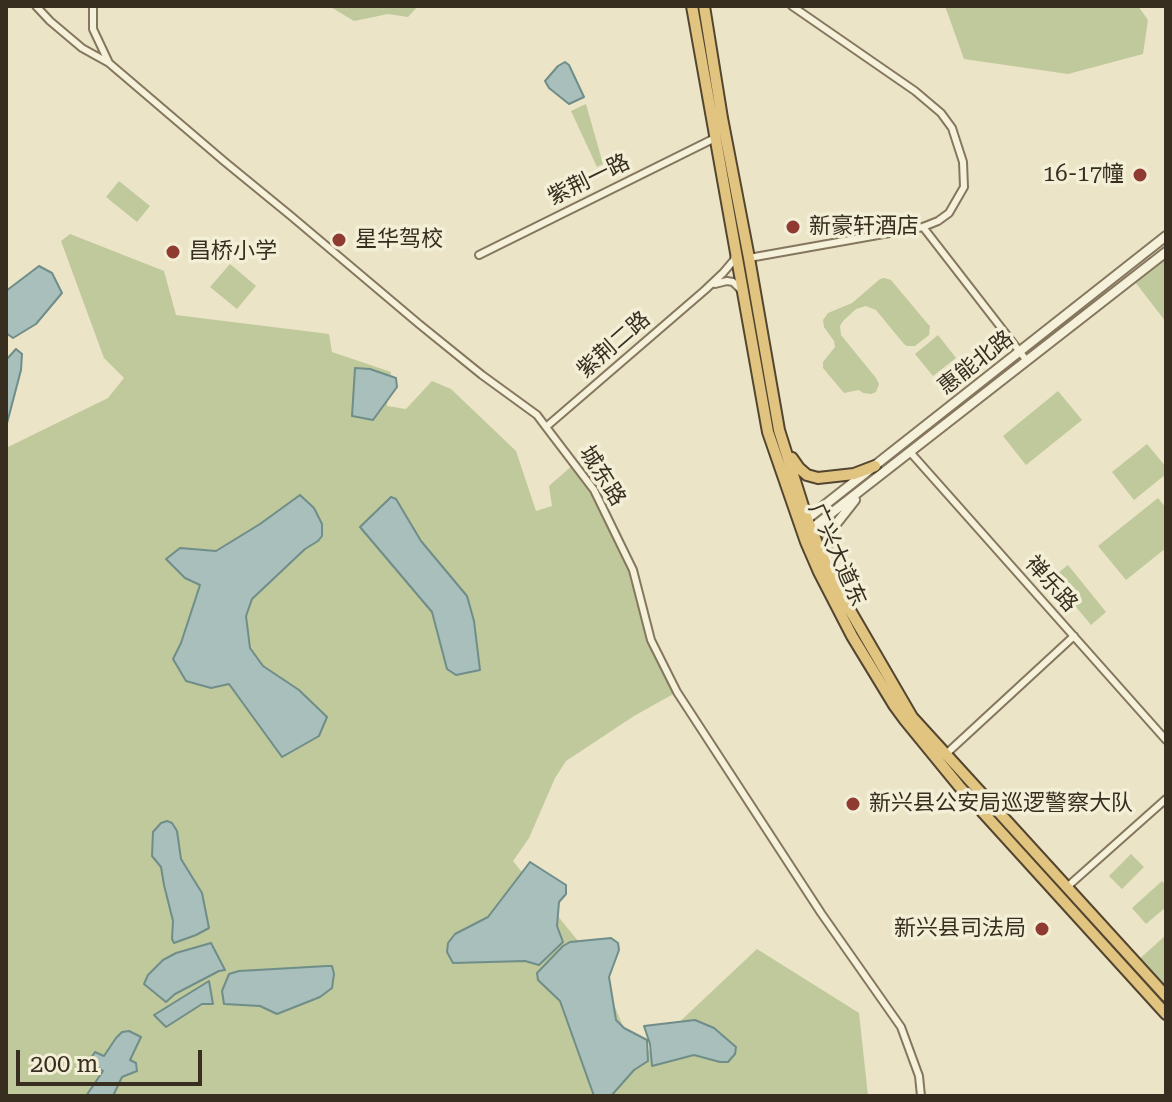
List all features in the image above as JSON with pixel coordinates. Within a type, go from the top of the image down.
[{"type":"highway","name":"广兴大道东","points":[[692,6],[768,432],[819,572],[852,636],[894,705],[959,786],[1166,1014]]},
{"type":"highway","name":"广兴大道东","points":[[704,6],[779,430],[809,524],[833,581],[912,717],[1166,996]]},
{"type":"highway","points":[[786,449],[799,468],[807,475],[818,478],[854,474],[875,466]]},
{"type":"street","points":[[36,6],[82,48],[109,63]]},
{"type":"street","name":"城东路","points":[[93,6],[93,29],[109,63],[429,332],[537,415],[594,490],[633,570],[651,640],[677,692],[821,913],[901,1027],[919,1076],[921,1096]]},
{"type":"street","points":[[749,258],[923,227],[949,213],[964,187],[963,162],[952,128],[941,113],[792,6]]},
{"type":"street","name":"紫荆一路","points":[[479,255],[715,138]]},
{"type":"street","points":[[923,227],[1027,361]]},
{"type":"street","name":"惠能北路","points":[[809,524],[875,466],[1166,236]]},
{"type":"street","name":"紫荆二路","points":[[546,427],[705,290],[734,260],[736,249]]},
{"type":"street","name":"惠能北路","points":[[809,524],[875,480],[1166,252]]},
{"type":"street","points":[[705,290],[718,282],[727,281],[738,287],[745,297]]},
{"type":"street","name":"禅乐路","points":[[910,452],[1166,740]]},
{"type":"street","points":[[833,581],[827,558],[829,533],[842,514],[875,480]]},
{"type":"street","points":[[946,754],[1074,636]]},
{"type":"street","points":[[1067,887],[1166,799]]},
{"type":"green space","points":[[329,6],[418,6],[408,17],[388,14],[354,21]]},
{"type":"green space","points":[[945,6],[1138,6],[1148,20],[1143,54],[1068,74],[964,59]]},
{"type":"green space","points":[[586,104],[603,164],[597,167],[571,111]]},
{"type":"green space","points":[[119,181],[150,206],[137,222],[106,197]]},
{"type":"green space","points":[[70,234],[164,271],[176,315],[329,334],[332,352],[391,372],[387,406],[406,409],[432,381],[451,389],[516,451],[536,511],[552,506],[549,486],[574,464],[594,490],[633,570],[651,640],[677,692],[566,761],[555,778],[529,838],[513,861],[596,963],[638,1061],[757,949],[859,1013],[868,1096],[6,1096],[6,448],[108,398],[124,378],[104,358],[61,241]]},
{"type":"green space","points":[[1166,252],[1166,322],[1132,278]]},
{"type":"green space","points":[[230,264],[256,286],[237,309],[210,287]]},
{"type":"green space","points":[[884,278],[891,280],[930,326],[929,335],[915,346],[907,346],[876,310],[866,306],[856,309],[840,326],[841,335],[879,384],[876,392],[871,394],[859,390],[844,393],[823,368],[823,362],[835,347],[823,320],[828,313],[852,303]]},
{"type":"green space","points":[[938,335],[956,358],[933,376],[915,354]]},
{"type":"green space","points":[[1058,391],[1082,420],[1026,465],[1003,436]]},
{"type":"green space","points":[[1147,444],[1166,467],[1166,474],[1134,500],[1112,472]]},
{"type":"green space","points":[[1158,498],[1166,508],[1166,548],[1126,580],[1098,546]]},
{"type":"green space","points":[[1068,565],[1106,612],[1091,625],[1052,578]]},
{"type":"green space","points":[[1131,854],[1144,867],[1122,889],[1109,876]]},
{"type":"green space","points":[[1162,881],[1166,886],[1166,907],[1146,924],[1132,908]]},
{"type":"green space","points":[[1166,935],[1166,1014],[1126,971]]},
{"type":"water","points":[[565,62],[584,97],[569,104],[545,81]]},
{"type":"water","points":[[39,266],[52,273],[62,293],[36,324],[13,338],[6,333],[6,291]]},
{"type":"water","points":[[16,349],[22,354],[21,370],[6,427],[6,360]]},
{"type":"water","points":[[355,368],[370,369],[396,378],[397,387],[373,420],[352,416]]},
{"type":"water","points":[[300,495],[314,508],[322,524],[322,536],[252,599],[246,616],[250,648],[263,666],[299,690],[327,717],[319,736],[282,757],[229,684],[211,688],[186,681],[173,659],[200,585],[185,578],[166,559],[180,548],[216,551]]},
{"type":"water","points":[[391,497],[396,499],[421,541],[467,596],[474,621],[480,670],[456,675],[447,669],[432,612],[360,527]]},
{"type":"water","points":[[167,821],[177,831],[181,859],[202,893],[209,928],[174,943],[173,921],[161,867],[152,856],[153,832]]},
{"type":"water","points":[[530,862],[566,885],[566,894],[559,902],[557,926],[563,942],[539,965],[525,961],[453,963],[447,952],[448,943],[455,934],[488,917]]},
{"type":"water","points":[[611,938],[618,943],[619,950],[609,977],[616,1020],[647,1040],[648,1061],[634,1070],[611,1096],[594,1096],[560,1001],[538,980],[537,973],[570,942]]},
{"type":"water","points":[[211,943],[225,970],[175,994],[166,1002],[144,984],[148,975],[163,960]]},
{"type":"water","points":[[332,966],[332,988],[320,997],[277,1014],[260,1006],[224,1004],[222,991],[229,974]]},
{"type":"water","points":[[209,981],[213,1004],[202,1004],[166,1027],[154,1015]]},
{"type":"water","points":[[695,1020],[714,1028],[736,1047],[735,1054],[728,1062],[694,1055],[652,1066],[644,1026]]},
{"type":"water","points":[[129,1031],[141,1037],[130,1060],[136,1063],[137,1071],[122,1077],[113,1096],[86,1096],[103,1071],[89,1061],[95,1052],[104,1056],[122,1032]]},
{"type":"place","name":"16-17幢","points":[[1140,175]]},
{"type":"place","name":"新豪轩酒店","points":[[793,227]]},
{"type":"place","name":"星华驾校","points":[[339,240]]},
{"type":"place","name":"昌桥小学","points":[[173,252]]},
{"type":"place","name":"新兴县公安局巡逻警察大队","points":[[853,804]]},
{"type":"place","name":"新兴县司法局","points":[[1042,929]]}]
